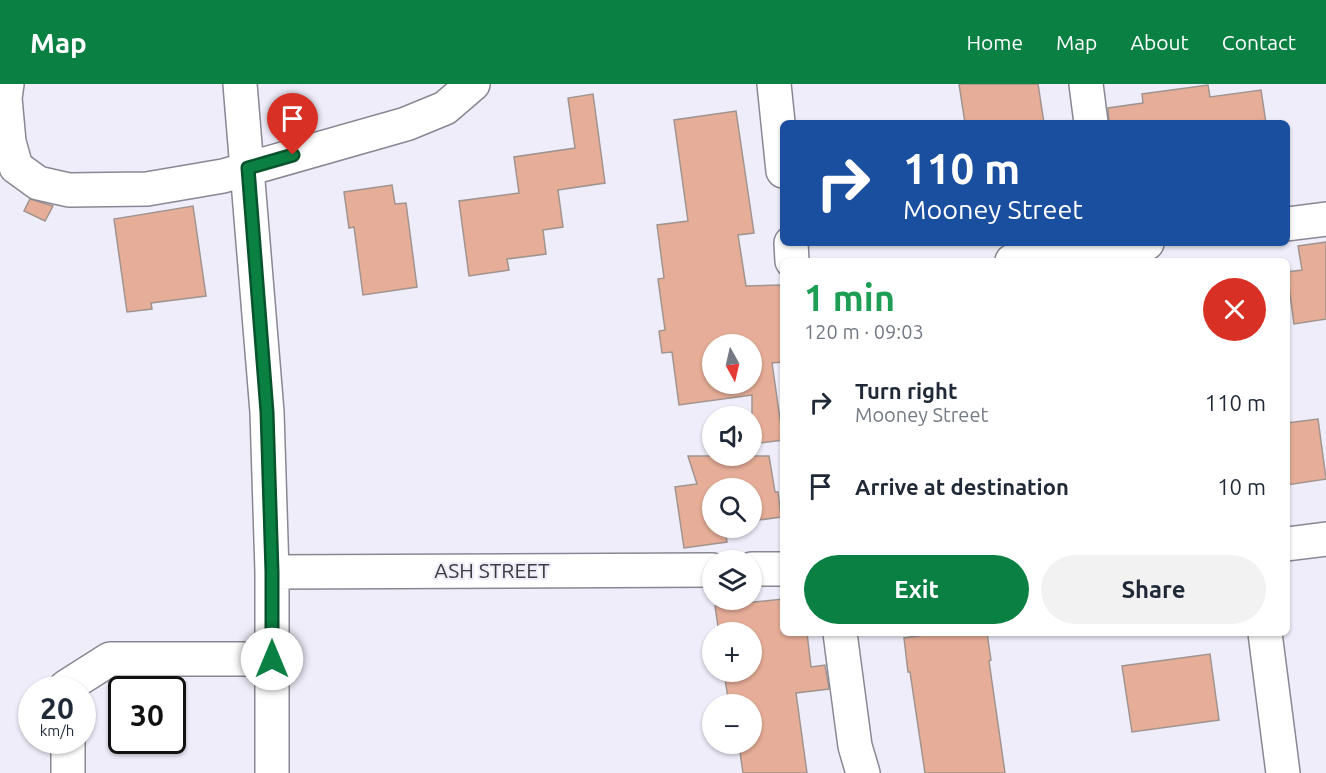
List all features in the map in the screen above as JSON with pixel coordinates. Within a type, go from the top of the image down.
[{"type":"street","points":[[7,84],[4,98],[9,142],[16,167],[38,183],[69,189],[147,189],[223,176],[406,124],[445,108],[473,84]]},
{"type":"street","points":[[240,84],[267,412],[272,572],[272,773]]},
{"type":"street","points":[[774,84],[780,142]]},
{"type":"street","points":[[1086,84],[1091,120]]},
{"type":"street","points":[[1290,224],[1326,219]]},
{"type":"street","points":[[1040,258],[1132,246]]},
{"type":"street","points":[[1290,544],[1326,539]]},
{"type":"street","points":[[762,569],[780,569]]},
{"type":"street","name":"ASH STREET","points":[[272,572],[702,570]]},
{"type":"street","points":[[840,636],[855,746],[863,773]]},
{"type":"street","points":[[1265,636],[1280,773]]},
{"type":"street","points":[[83,676],[110,659],[272,659]]},
{"type":"street","points":[[68,754],[68,773]]},
{"type":"building","points":[[959,84],[1038,84],[1044,120],[965,120]]},
{"type":"building","points":[[1208,85],[1210,97],[1261,90],[1266,120],[1109,120],[1108,108],[1143,103],[1142,94]]},
{"type":"building","points":[[593,94],[605,183],[558,190],[563,227],[543,230],[546,254],[507,259],[509,270],[469,276],[459,201],[519,193],[514,157],[575,148],[568,98]]},
{"type":"building","points":[[736,111],[754,233],[738,235],[746,286],[780,285],[780,362],[772,363],[780,419],[780,440],[762,443],[762,406],[752,406],[752,395],[679,405],[672,352],[662,353],[659,331],[665,330],[658,279],[664,278],[657,225],[688,221],[674,120]]},
{"type":"building","points":[[392,185],[395,204],[406,203],[417,287],[363,295],[354,227],[349,228],[344,192]]},
{"type":"building","points":[[30,199],[53,206],[45,221],[24,211]]},
{"type":"building","points":[[193,206],[206,296],[151,303],[152,309],[127,312],[114,219]]},
{"type":"building","points":[[1326,242],[1326,319],[1294,324],[1290,272],[1302,270],[1298,246]]},
{"type":"building","points":[[1318,419],[1326,479],[1290,485],[1290,423]]},
{"type":"building","points":[[688,456],[702,456],[702,466],[762,466],[762,456],[769,456],[775,492],[778,492],[780,517],[762,520],[762,478],[702,478],[702,538],[726,538],[727,542],[684,548],[675,487],[697,484]]},
{"type":"building","points":[[780,599],[780,636],[807,636],[811,667],[825,665],[829,689],[796,693],[807,773],[743,773],[740,754],[762,754],[762,694],[727,694],[726,682],[762,682],[762,622],[717,622],[716,610],[762,610],[762,601]]},
{"type":"building","points":[[987,636],[1005,773],[925,773],[904,638]]},
{"type":"building","points":[[1210,654],[1219,720],[1132,732],[1122,666]]},
{"type":"route","points":[[272,659],[267,412],[248,168],[293,155]]}]
